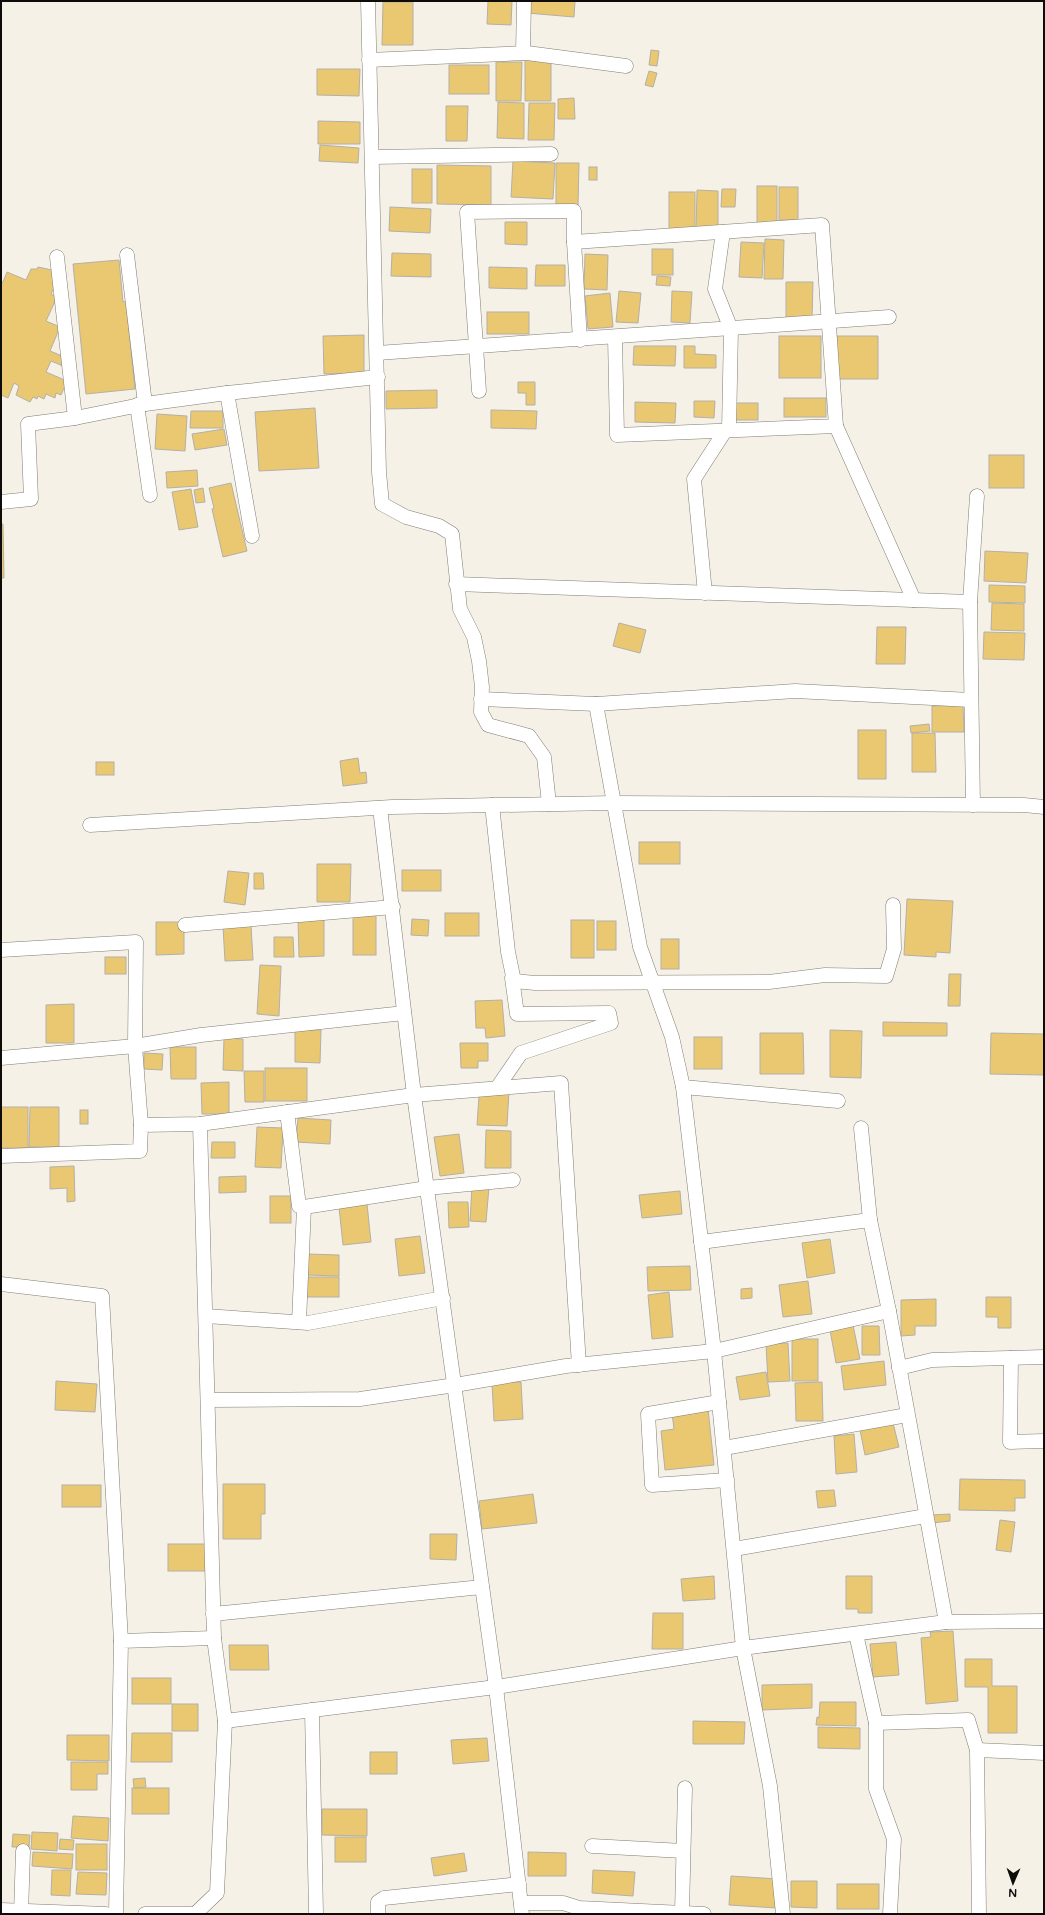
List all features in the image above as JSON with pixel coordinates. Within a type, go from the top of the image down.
[{"type":"street","points":[[368,1],[373,157],[379,472],[382,504],[406,517],[439,526],[452,534],[456,584],[460,609],[474,637],[479,661],[481,712],[488,724],[529,736],[544,757],[549,804]]},
{"type":"street","points":[[522,53],[524,1]]},
{"type":"street","points":[[369,60],[522,53],[626,66]]},
{"type":"street","points":[[373,157],[550,154]]},
{"type":"street","points":[[479,391],[468,212],[574,212],[574,242],[580,340]]},
{"type":"street","points":[[574,242],[822,225],[836,426],[914,600]]},
{"type":"street","points":[[705,593],[694,479],[727,431],[731,329],[715,289],[723,232]]},
{"type":"street","points":[[127,255],[150,495]]},
{"type":"street","points":[[57,257],[75,418]]},
{"type":"street","points":[[377,353],[580,340],[889,317]]},
{"type":"street","points":[[615,337],[617,435],[836,426]]},
{"type":"street","points":[[1,502],[31,499],[28,424],[75,418],[141,404],[378,377]]},
{"type":"street","points":[[227,393],[252,536]]},
{"type":"street","points":[[973,805],[970,602],[977,496]]},
{"type":"street","points":[[456,584],[970,602]]},
{"type":"street","points":[[481,699],[596,704],[796,691],[971,700]]},
{"type":"street","points":[[596,704],[640,948],[672,1037],[683,1087],[714,1351],[743,1648],[770,1786],[783,1914]]},
{"type":"street","points":[[90,825],[380,808],[492,805],[613,803],[1024,805],[1044,807]]},
{"type":"street","points":[[492,805],[517,1014],[609,1014],[611,1023],[521,1053],[497,1088]]},
{"type":"street","points":[[380,808],[393,907],[414,1095],[496,1687],[521,1908],[563,1903],[588,1911],[704,1914]]},
{"type":"street","points":[[512,978],[514,980],[535,982],[653,983],[769,982],[825,976],[886,976],[894,948],[893,905]]},
{"type":"street","points":[[185,925],[393,907]]},
{"type":"street","points":[[1,950],[136,942],[135,1046],[141,1125],[140,1151],[1,1156]]},
{"type":"street","points":[[1,1058],[135,1046],[201,1035],[404,1013]]},
{"type":"street","points":[[141,1125],[200,1124],[414,1095],[561,1083],[579,1365]]},
{"type":"street","points":[[683,1087],[838,1101]]},
{"type":"street","points":[[287,1112],[299,1206],[304,1207],[427,1188],[513,1180]]},
{"type":"street","points":[[145,1914],[196,1914],[217,1893],[225,1721],[214,1638],[200,1124]]},
{"type":"street","points":[[861,1128],[870,1220],[889,1311],[946,1622]]},
{"type":"street","points":[[299,1322],[304,1207]]},
{"type":"street","points":[[702,1242],[870,1220]]},
{"type":"street","points":[[1,1284],[102,1296],[121,1641],[116,1914]]},
{"type":"street","points":[[206,1316],[308,1323],[443,1298]]},
{"type":"street","points":[[208,1400],[360,1399],[579,1365],[714,1351],[889,1311]]},
{"type":"street","points":[[899,1368],[932,1360],[1044,1357]]},
{"type":"street","points":[[1011,1358],[1010,1442],[1044,1441]]},
{"type":"street","points":[[719,1402],[648,1414],[652,1485],[727,1480]]},
{"type":"street","points":[[724,1448],[908,1415]]},
{"type":"street","points":[[734,1549],[926,1516]]},
{"type":"street","points":[[213,1614],[482,1587]]},
{"type":"street","points":[[225,1721],[496,1687],[743,1648],[946,1622],[1044,1621]]},
{"type":"street","points":[[856,1634],[876,1723],[876,1789],[894,1839],[890,1914]]},
{"type":"street","points":[[121,1641],[214,1638]]},
{"type":"street","points":[[312,1710],[316,1914]]},
{"type":"street","points":[[876,1723],[968,1720],[977,1750],[979,1914]]},
{"type":"street","points":[[977,1750],[1044,1753]]},
{"type":"street","points":[[682,1913],[685,1788]]},
{"type":"street","points":[[592,1846],[684,1851]]},
{"type":"street","points":[[21,1912],[23,1851]]},
{"type":"street","points":[[378,1914],[378,1902],[384,1898],[519,1884]]},
{"type":"street","points":[[1,1910],[21,1912],[106,1914]]},
{"type":"building","points":[[488,1],[512,1],[511,25],[487,24]]},
{"type":"building","points":[[528,1],[575,1],[574,17],[527,13]]},
{"type":"building","points":[[383,2],[413,2],[413,45],[382,45]]},
{"type":"building","points":[[651,50],[659,51],[657,66],[649,65]]},
{"type":"building","points":[[525,59],[551,60],[551,101],[525,101]]},
{"type":"building","points":[[496,62],[522,62],[521,101],[496,101]]},
{"type":"building","points":[[449,65],[489,65],[489,94],[449,94]]},
{"type":"building","points":[[317,69],[360,69],[359,96],[317,95]]},
{"type":"building","points":[[649,71],[657,73],[653,87],[645,85]]},
{"type":"building","points":[[574,98],[575,119],[558,119],[558,99]]},
{"type":"building","points":[[498,102],[524,103],[524,139],[497,138]]},
{"type":"building","points":[[529,103],[555,103],[554,140],[528,140]]},
{"type":"building","points":[[446,106],[468,106],[467,141],[446,141]]},
{"type":"building","points":[[318,121],[360,122],[360,144],[318,144]]},
{"type":"building","points":[[320,145],[359,148],[358,163],[319,161]]},
{"type":"building","points":[[513,161],[555,163],[553,199],[511,197]]},
{"type":"building","points":[[556,163],[579,163],[578,206],[556,206]]},
{"type":"building","points":[[437,165],[491,166],[491,205],[437,204]]},
{"type":"building","points":[[589,167],[597,167],[597,180],[589,180]]},
{"type":"building","points":[[412,169],[432,169],[432,203],[412,203]]},
{"type":"building","points":[[757,186],[777,186],[777,224],[757,224]]},
{"type":"building","points":[[779,187],[798,187],[798,220],[779,220]]},
{"type":"building","points":[[722,189],[736,189],[735,207],[721,207]]},
{"type":"building","points":[[697,190],[718,191],[718,231],[696,231]]},
{"type":"building","points":[[669,192],[695,192],[695,230],[669,230]]},
{"type":"building","points":[[390,207],[431,209],[430,233],[389,231]]},
{"type":"building","points":[[505,222],[527,222],[527,245],[505,244]]},
{"type":"building","points":[[765,239],[784,240],[783,279],[764,279]]},
{"type":"building","points":[[741,242],[764,243],[762,278],[739,277]]},
{"type":"building","points":[[652,249],[673,249],[673,275],[652,275]]},
{"type":"building","points":[[392,253],[431,254],[431,277],[391,276]]},
{"type":"building","points":[[585,254],[608,255],[607,290],[584,289]]},
{"type":"building","points":[[119,260],[123,302],[126,301],[135,389],[86,394],[73,264]]},
{"type":"building","points":[[536,265],[565,265],[565,286],[535,286]]},
{"type":"building","points":[[38,267],[52,270],[51,272],[55,274],[57,281],[51,294],[57,297],[46,321],[60,327],[50,351],[67,358],[63,366],[51,361],[46,372],[67,381],[61,395],[56,393],[55,398],[46,394],[44,399],[38,396],[37,399],[33,397],[30,402],[16,395],[19,386],[14,383],[8,398],[1,395],[1,282],[3,282],[7,272],[26,280],[31,269],[37,269]]},
{"type":"building","points":[[489,267],[527,268],[527,289],[489,288]]},
{"type":"building","points":[[657,276],[671,277],[670,286],[656,285]]},
{"type":"building","points":[[786,282],[813,282],[812,319],[786,318]]},
{"type":"building","points":[[619,291],[641,293],[638,323],[616,322]]},
{"type":"building","points":[[672,291],[692,292],[690,323],[671,322]]},
{"type":"building","points":[[610,293],[613,327],[588,329],[585,296]]},
{"type":"building","points":[[487,312],[529,312],[529,334],[487,334]]},
{"type":"building","points":[[364,335],[364,373],[324,374],[323,336]]},
{"type":"building","points":[[779,336],[821,336],[821,378],[779,378]]},
{"type":"building","points":[[834,336],[878,336],[878,379],[835,379]]},
{"type":"building","points":[[634,346],[676,346],[675,366],[633,365]]},
{"type":"building","points":[[684,346],[695,346],[695,354],[716,355],[716,368],[684,368]]},
{"type":"building","points":[[518,382],[535,382],[535,405],[526,405],[526,393],[518,393]]},
{"type":"building","points":[[437,390],[437,408],[386,409],[386,391]]},
{"type":"building","points":[[784,398],[826,398],[826,417],[784,417]]},
{"type":"building","points":[[694,401],[715,401],[714,418],[694,417]]},
{"type":"building","points":[[635,402],[676,403],[675,423],[635,422]]},
{"type":"building","points":[[736,403],[758,403],[758,420],[736,420]]},
{"type":"building","points":[[315,408],[319,468],[259,471],[255,412]]},
{"type":"building","points":[[491,410],[537,411],[536,429],[491,428]]},
{"type":"building","points":[[191,411],[223,411],[223,428],[190,428]]},
{"type":"building","points":[[157,414],[187,416],[185,451],[155,449]]},
{"type":"building","points":[[224,429],[227,445],[195,450],[192,434]]},
{"type":"building","points":[[989,455],[1024,455],[1024,488],[989,488]]},
{"type":"building","points":[[197,470],[198,486],[167,488],[166,472]]},
{"type":"building","points":[[231,483],[247,551],[223,557],[212,509],[214,508],[209,488]]},
{"type":"building","points":[[203,488],[205,502],[196,503],[194,490]]},
{"type":"building","points":[[191,489],[198,527],[179,530],[172,492]]},
{"type":"building","points":[[1,524],[3,524],[4,578],[1,578]]},
{"type":"building","points":[[985,551],[1028,553],[1026,583],[984,581]]},
{"type":"building","points":[[989,585],[1025,586],[1025,603],[989,602]]},
{"type":"building","points":[[992,603],[1024,604],[1024,631],[991,630]]},
{"type":"building","points":[[619,623],[646,630],[640,653],[613,646]]},
{"type":"building","points":[[877,627],[906,627],[905,664],[876,664]]},
{"type":"building","points":[[984,632],[1025,633],[1024,660],[983,659]]},
{"type":"building","points":[[963,705],[964,732],[932,732],[932,706]]},
{"type":"building","points":[[929,724],[930,731],[911,733],[910,726]]},
{"type":"building","points":[[858,730],[886,730],[886,779],[858,779]]},
{"type":"building","points":[[912,733],[935,733],[936,772],[912,772]]},
{"type":"building","points":[[358,758],[360,773],[366,772],[367,783],[343,786],[340,761]]},
{"type":"building","points":[[96,762],[114,762],[114,775],[96,775]]},
{"type":"building","points":[[639,842],[680,842],[680,864],[639,864]]},
{"type":"building","points":[[317,864],[351,864],[350,902],[317,902]]},
{"type":"building","points":[[402,870],[441,870],[441,891],[402,891]]},
{"type":"building","points":[[228,871],[249,873],[245,905],[224,902]]},
{"type":"building","points":[[254,873],[263,873],[264,889],[254,889]]},
{"type":"building","points":[[907,899],[953,901],[950,953],[936,952],[936,957],[904,955]]},
{"type":"building","points":[[445,913],[479,913],[479,936],[445,936]]},
{"type":"building","points":[[353,915],[376,915],[376,955],[353,955]]},
{"type":"building","points":[[298,919],[324,919],[324,956],[299,957]]},
{"type":"building","points":[[412,919],[429,920],[428,936],[411,935]]},
{"type":"building","points":[[571,920],[594,920],[594,958],[571,958]]},
{"type":"building","points":[[597,921],[616,921],[616,950],[597,950]]},
{"type":"building","points":[[156,922],[184,922],[184,954],[156,955]]},
{"type":"building","points":[[251,925],[253,960],[225,961],[223,927]]},
{"type":"building","points":[[274,937],[293,937],[294,957],[274,957]]},
{"type":"building","points":[[661,939],[679,939],[679,969],[661,969]]},
{"type":"building","points":[[105,957],[126,957],[126,974],[105,974]]},
{"type":"building","points":[[260,965],[281,966],[279,1016],[257,1014]]},
{"type":"building","points":[[949,974],[961,974],[960,1006],[948,1006]]},
{"type":"building","points":[[502,1000],[505,1036],[486,1038],[485,1028],[476,1028],[475,1001]]},
{"type":"building","points":[[74,1004],[74,1043],[46,1043],[46,1005]]},
{"type":"building","points":[[883,1022],[947,1023],[947,1036],[883,1036]]},
{"type":"building","points":[[295,1030],[321,1030],[320,1063],[295,1062]]},
{"type":"building","points":[[830,1030],[862,1031],[861,1078],[830,1077]]},
{"type":"building","points":[[760,1033],[803,1033],[804,1074],[760,1074]]},
{"type":"building","points":[[991,1033],[1044,1034],[1044,1075],[990,1074]]},
{"type":"building","points":[[694,1037],[722,1037],[722,1069],[694,1069]]},
{"type":"building","points":[[224,1038],[243,1039],[243,1071],[223,1070]]},
{"type":"building","points":[[460,1043],[488,1043],[488,1061],[478,1061],[478,1068],[461,1068]]},
{"type":"building","points":[[170,1047],[196,1047],[196,1079],[171,1079]]},
{"type":"building","points":[[144,1053],[163,1054],[162,1070],[144,1069]]},
{"type":"building","points":[[265,1068],[307,1068],[307,1101],[265,1101]]},
{"type":"building","points":[[244,1071],[264,1071],[264,1102],[245,1102]]},
{"type":"building","points":[[229,1082],[229,1114],[202,1114],[201,1083]]},
{"type":"building","points":[[509,1091],[507,1126],[477,1125],[479,1096]]},
{"type":"building","points":[[1,1107],[28,1107],[28,1148],[1,1148]]},
{"type":"building","points":[[30,1107],[59,1107],[59,1147],[29,1147]]},
{"type":"building","points":[[80,1110],[88,1110],[88,1124],[80,1124]]},
{"type":"building","points":[[298,1118],[331,1120],[330,1144],[296,1142]]},
{"type":"building","points":[[257,1127],[283,1128],[281,1168],[255,1167]]},
{"type":"building","points":[[486,1130],[511,1131],[511,1168],[485,1168]]},
{"type":"building","points":[[459,1134],[464,1173],[440,1176],[434,1137]]},
{"type":"building","points":[[212,1142],[235,1142],[235,1158],[211,1158]]},
{"type":"building","points":[[74,1166],[75,1201],[67,1202],[67,1188],[50,1189],[50,1167]]},
{"type":"building","points":[[246,1176],[246,1192],[219,1193],[219,1177]]},
{"type":"building","points":[[472,1186],[489,1187],[486,1222],[470,1221]]},
{"type":"building","points":[[680,1191],[682,1214],[642,1218],[639,1195]]},
{"type":"building","points":[[270,1196],[291,1196],[291,1223],[270,1223]]},
{"type":"building","points":[[448,1202],[468,1202],[469,1227],[449,1228]]},
{"type":"building","points":[[367,1204],[371,1242],[343,1245],[339,1207]]},
{"type":"building","points":[[420,1236],[425,1273],[399,1276],[395,1239]]},
{"type":"building","points":[[830,1239],[835,1273],[807,1278],[802,1243]]},
{"type":"building","points":[[307,1254],[339,1255],[339,1276],[306,1275]]},
{"type":"building","points":[[690,1266],[691,1290],[648,1291],[647,1267]]},
{"type":"building","points":[[307,1277],[339,1277],[339,1297],[307,1297]]},
{"type":"building","points":[[808,1281],[812,1314],[783,1317],[779,1285]]},
{"type":"building","points":[[752,1288],[752,1298],[741,1299],[741,1289]]},
{"type":"building","points":[[669,1292],[673,1337],[652,1339],[648,1295]]},
{"type":"building","points":[[986,1297],[1011,1297],[1011,1328],[998,1328],[998,1317],[986,1317]]},
{"type":"building","points":[[936,1299],[936,1326],[915,1326],[915,1335],[901,1336],[901,1300]]},
{"type":"building","points":[[853,1325],[860,1359],[836,1363],[830,1330]]},
{"type":"building","points":[[862,1326],[879,1326],[880,1355],[862,1355]]},
{"type":"building","points":[[792,1339],[818,1339],[818,1381],[792,1381]]},
{"type":"building","points":[[788,1343],[790,1381],[768,1382],[766,1344]]},
{"type":"building","points":[[884,1361],[886,1385],[844,1390],[841,1366]]},
{"type":"building","points":[[766,1372],[770,1396],[740,1400],[736,1377]]},
{"type":"building","points":[[56,1381],[97,1384],[95,1412],[55,1410]]},
{"type":"building","points":[[521,1382],[523,1419],[494,1421],[492,1383]]},
{"type":"building","points":[[822,1382],[823,1421],[796,1421],[795,1383]]},
{"type":"building","points":[[708,1409],[714,1465],[665,1470],[661,1431],[674,1429],[672,1413]]},
{"type":"building","points":[[893,1423],[899,1447],[865,1455],[860,1430]]},
{"type":"building","points":[[854,1434],[857,1472],[836,1474],[834,1436]]},
{"type":"building","points":[[960,1479],[1025,1480],[1025,1498],[1015,1498],[1015,1511],[959,1510]]},
{"type":"building","points":[[223,1484],[265,1484],[265,1514],[261,1514],[261,1539],[223,1539]]},
{"type":"building","points":[[62,1485],[101,1485],[101,1507],[62,1507]]},
{"type":"building","points":[[834,1490],[836,1506],[818,1508],[816,1491]]},
{"type":"building","points":[[533,1494],[537,1523],[482,1529],[479,1501]]},
{"type":"building","points":[[950,1514],[950,1521],[932,1523],[931,1515]]},
{"type":"building","points":[[1000,1520],[1015,1522],[1011,1552],[996,1550]]},
{"type":"building","points":[[430,1534],[457,1534],[456,1560],[430,1559]]},
{"type":"building","points":[[168,1544],[207,1544],[207,1571],[168,1571]]},
{"type":"building","points":[[714,1576],[715,1599],[683,1601],[681,1579]]},
{"type":"building","points":[[846,1576],[872,1576],[872,1613],[858,1613],[858,1609],[846,1609]]},
{"type":"building","points":[[653,1613],[683,1613],[683,1649],[652,1649]]},
{"type":"building","points":[[953,1631],[958,1701],[926,1704],[921,1638],[931,1637],[930,1632]]},
{"type":"building","points":[[896,1642],[899,1675],[873,1677],[870,1644]]},
{"type":"building","points":[[229,1645],[268,1645],[269,1670],[230,1670]]},
{"type":"building","points":[[965,1659],[992,1659],[992,1686],[1017,1686],[1017,1733],[988,1733],[988,1687],[965,1687]]},
{"type":"building","points":[[132,1678],[171,1678],[171,1704],[132,1704]]},
{"type":"building","points":[[812,1684],[812,1708],[762,1710],[762,1685]]},
{"type":"building","points":[[820,1702],[856,1702],[856,1726],[816,1725],[817,1717],[819,1718]]},
{"type":"building","points":[[172,1704],[198,1704],[198,1731],[172,1731]]},
{"type":"building","points":[[693,1721],[745,1722],[744,1744],[693,1744]]},
{"type":"building","points":[[818,1727],[860,1728],[860,1749],[818,1748]]},
{"type":"building","points":[[132,1733],[172,1733],[172,1762],[131,1762]]},
{"type":"building","points":[[67,1735],[109,1735],[109,1761],[67,1760]]},
{"type":"building","points":[[487,1738],[489,1761],[453,1764],[451,1740]]},
{"type":"building","points":[[370,1752],[397,1752],[397,1774],[370,1774]]},
{"type":"building","points":[[71,1762],[108,1762],[108,1774],[97,1774],[97,1790],[71,1790]]},
{"type":"building","points":[[145,1778],[146,1787],[134,1788],[133,1779]]},
{"type":"building","points":[[132,1788],[169,1788],[169,1814],[132,1814]]},
{"type":"building","points":[[322,1809],[367,1809],[367,1836],[322,1835]]},
{"type":"building","points":[[73,1816],[109,1818],[108,1841],[71,1838]]},
{"type":"building","points":[[32,1832],[58,1833],[57,1851],[31,1849]]},
{"type":"building","points":[[13,1834],[30,1835],[29,1847],[12,1847]]},
{"type":"building","points":[[335,1837],[366,1837],[366,1862],[335,1862]]},
{"type":"building","points":[[60,1839],[74,1840],[73,1850],[59,1849]]},
{"type":"building","points":[[76,1844],[107,1844],[107,1870],[76,1870]]},
{"type":"building","points":[[33,1852],[73,1854],[72,1869],[32,1866]]},
{"type":"building","points":[[528,1852],[566,1853],[566,1876],[528,1876]]},
{"type":"building","points":[[464,1853],[467,1871],[434,1876],[431,1858]]},
{"type":"building","points":[[52,1870],[71,1870],[70,1896],[51,1895]]},
{"type":"building","points":[[593,1870],[635,1872],[633,1896],[592,1893]]},
{"type":"building","points":[[78,1872],[107,1873],[106,1895],[76,1894]]},
{"type":"building","points":[[731,1876],[778,1879],[777,1908],[729,1905]]},
{"type":"building","points":[[791,1881],[817,1881],[817,1908],[791,1907]]},
{"type":"building","points":[[837,1884],[879,1884],[879,1909],[837,1909]]}]
